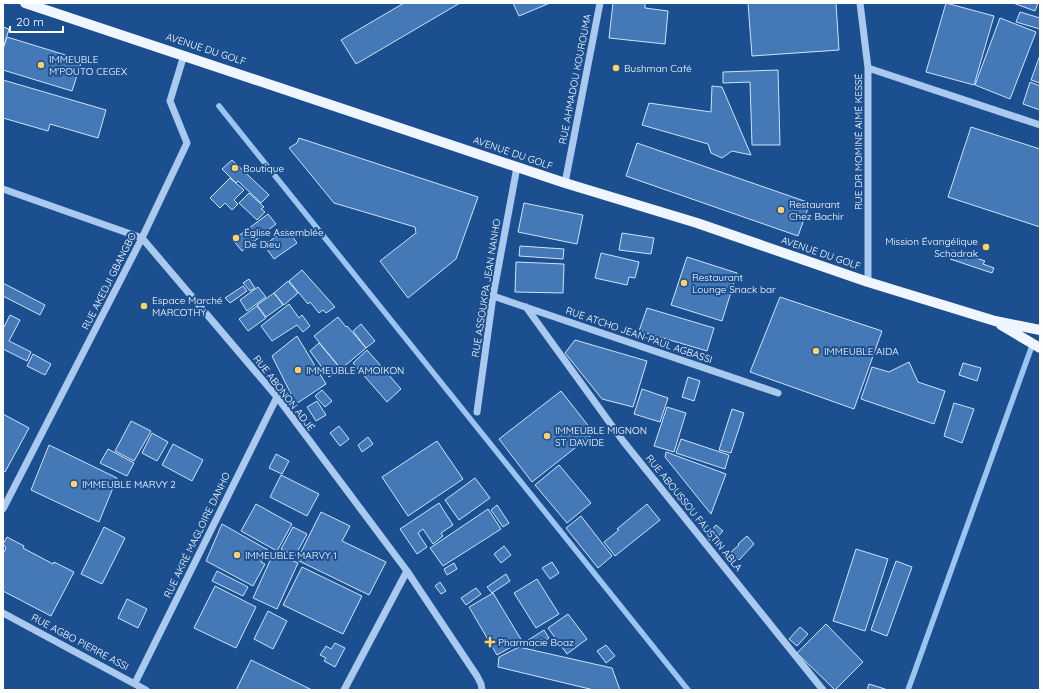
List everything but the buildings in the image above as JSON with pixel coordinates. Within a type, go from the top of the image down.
[{"type":"main road","name":"AVENUE DU GOLF","points":[[24,3],[184,55],[516,167],[697,223],[868,282],[994,321],[1040,330]]},
{"type":"main road","name":"AVENUE DU GOLF","points":[[994,321],[1040,348]]},
{"type":"street","name":"RUE AHMADOU KOUROUMA","points":[[565,183],[600,3]]},
{"type":"street","name":"RUE DR MOMINÉ AIMÉ KESSÉ","points":[[860,3],[868,68],[868,282]]},
{"type":"street","name":"RUE AKEDJI GBANGBO","points":[[3,509],[142,238],[187,143],[170,101],[184,55]]},
{"type":"street","points":[[868,68],[1040,125]]},
{"type":"street","name":"RUE ASSOUKPA JEAN NANHO","points":[[477,412],[493,296],[516,167]]},
{"type":"street","points":[[3,189],[142,238]]},
{"type":"street","name":"RUE ABONON ADJÉ","points":[[142,238],[277,397],[407,571],[477,676],[482,690]]},
{"type":"street","name":"RUE ATCHO JEAN-PAUL AGBASSI","points":[[493,296],[778,393]]},
{"type":"street","name":"RUE ABOUSSOU FAUSTIN ABLA","points":[[526,307],[623,440],[823,690]]},
{"type":"street","name":"RUE AKRÉ MAGLOIRE DANHO","points":[[135,683],[277,397]]},
{"type":"street","points":[[344,690],[407,571]]},
{"type":"street","name":"RUE AGBO PIERRE ASSI","points":[[3,613],[146,690]]},
{"type":"waterway","points":[[219,106],[688,690]]},
{"type":"waterway","points":[[908,690],[1033,343]]},
{"type":"place","name":"IMMEUBLE M'POUTO CEGEX","points":[[41,65]]},
{"type":"place","name":"Bushman Café","points":[[616,68]]},
{"type":"place","name":"Boutique","points":[[235,168]]},
{"type":"place","name":"Restaurant Chez Bachir","points":[[781,210]]},
{"type":"place","name":"Église Assemblée De Dieu","points":[[236,238]]},
{"type":"place","name":"Mission Évangélique Schadrak","points":[[986,247]]},
{"type":"place","name":"Restaurant Lounge Snack bar","points":[[684,283]]},
{"type":"place","name":"Espace Marché MARCOTHY","points":[[144,306]]},
{"type":"place","name":"IMMEUBLE AIDA","points":[[816,351]]},
{"type":"place","name":"IMMEUBLE AMOIKON","points":[[298,370]]},
{"type":"place","name":"IMMEUBLE MIGNON ST DAVIDE","points":[[547,436]]},
{"type":"place","name":"IMMEUBLE MARVY 2","points":[[74,484]]},
{"type":"place","name":"IMMEUBLE MARVY 1","points":[[237,555]]},
{"type":"place","name":"Pharmacie Boaz","points":[[490,642]]}]
